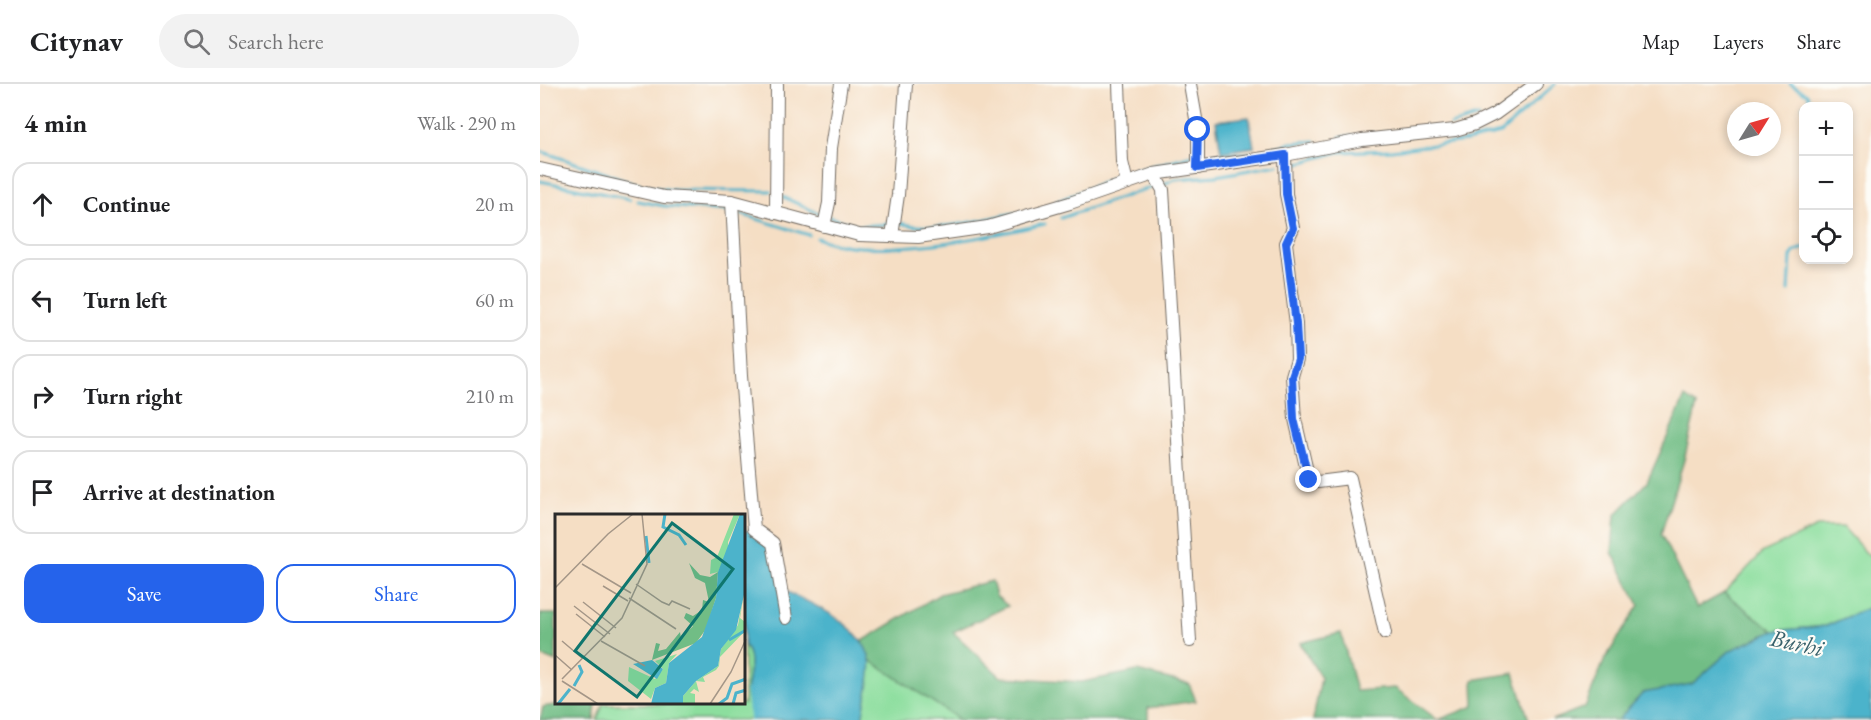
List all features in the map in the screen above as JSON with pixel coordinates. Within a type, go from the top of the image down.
[{"type":"street","points":[[776,213],[777,84]]},
{"type":"street","points":[[824,226],[829,203],[831,148],[841,84]]},
{"type":"street","points":[[892,236],[898,195],[906,84]]},
{"type":"street","points":[[1119,84],[1122,162],[1127,183]]},
{"type":"street","points":[[1190,84],[1198,130],[1197,168]]},
{"type":"street","points":[[540,169],[664,197],[732,201],[859,236],[918,237],[988,227],[1154,174],[1285,155],[1362,140],[1455,130],[1475,124],[1495,114],[1536,84]]},
{"type":"street","points":[[1285,155],[1286,194],[1293,228],[1286,243],[1298,359],[1292,376],[1294,419],[1309,480],[1318,482],[1350,477],[1385,633]]},
{"type":"street","points":[[1154,174],[1163,190],[1190,641]]},
{"type":"street","points":[[732,201],[741,376],[754,530],[773,543],[786,618]]},
{"type":"green space","points":[[1685,397],[1697,405],[1684,460],[1661,534],[1697,608],[1724,593],[1774,631],[1731,650],[1692,685],[1643,693],[1618,720],[1552,720],[1585,707],[1605,659],[1639,605],[1612,552],[1615,515],[1647,482]]},
{"type":"green space","points":[[1817,527],[1843,527],[1868,555],[1871,553],[1871,607],[1826,626],[1774,631],[1724,593],[1763,552]]},
{"type":"green space","points":[[992,581],[996,596],[1008,606],[953,632],[1001,677],[1082,682],[1137,671],[1189,684],[1196,701],[1148,708],[1148,720],[960,720],[870,660],[861,642],[940,594]]},
{"type":"green space","points":[[540,614],[555,614],[555,662],[541,656]]},
{"type":"green space","points":[[1341,633],[1356,691],[1395,688],[1438,720],[1313,720],[1321,678],[1300,643]]},
{"type":"green space","points":[[746,647],[747,649],[750,660],[747,690],[751,720],[597,720],[603,705],[746,705]]},
{"type":"green space","points":[[870,660],[960,720],[862,720]]},
{"type":"green space","points":[[1514,673],[1529,720],[1438,720],[1474,706],[1473,680]]},
{"type":"green space","points":[[596,705],[594,720],[540,720],[543,707]]},
{"type":"water","points":[[1249,117],[1254,147],[1221,152],[1216,121]]},
{"type":"water","points":[[754,529],[773,543],[781,589],[833,616],[857,635],[865,647],[871,666],[862,720],[751,720],[747,690],[750,660],[746,647],[746,531]]},
{"type":"water","name":"Burhi","points":[[1871,607],[1871,720],[1618,720],[1643,693],[1692,684],[1731,650],[1774,631],[1826,626]]},
{"type":"waterway","points":[[1292,165],[1339,152],[1391,150],[1467,141],[1501,133],[1555,84]]},
{"type":"waterway","points":[[1790,84],[1807,94],[1809,102]]},
{"type":"waterway","points":[[1450,125],[1478,117]]},
{"type":"waterway","points":[[1340,137],[1354,136]]},
{"type":"waterway","points":[[1206,155],[1258,153],[1291,143],[1315,141]]},
{"type":"waterway","points":[[540,151],[640,185]]},
{"type":"waterway","points":[[1131,172],[1192,155]]},
{"type":"waterway","points":[[1164,184],[1175,179],[1216,176],[1278,165]]},
{"type":"waterway","points":[[1056,202],[1120,175]]},
{"type":"waterway","points":[[540,181],[630,199]]},
{"type":"waterway","points":[[1061,218],[1155,186]]},
{"type":"waterway","points":[[649,187],[674,190],[771,191]]},
{"type":"waterway","points":[[781,196],[822,215]]},
{"type":"waterway","points":[[638,201],[664,206],[727,211]]},
{"type":"waterway","points":[[737,213],[809,235]]},
{"type":"waterway","points":[[900,223],[928,227],[943,226],[1015,213]]},
{"type":"waterway","points":[[830,217],[858,226],[890,224]]},
{"type":"waterway","points":[[817,238],[840,245],[898,247],[962,240],[1045,224]]},
{"type":"waterway","points":[[1789,291],[1791,257],[1799,250]]},
{"type":"waterway","points":[[747,690],[751,720]]},
{"type":"route","points":[[1198,130],[1197,168],[1285,155],[1286,194],[1293,228],[1286,243],[1298,359],[1292,376],[1294,419],[1309,480]]}]
